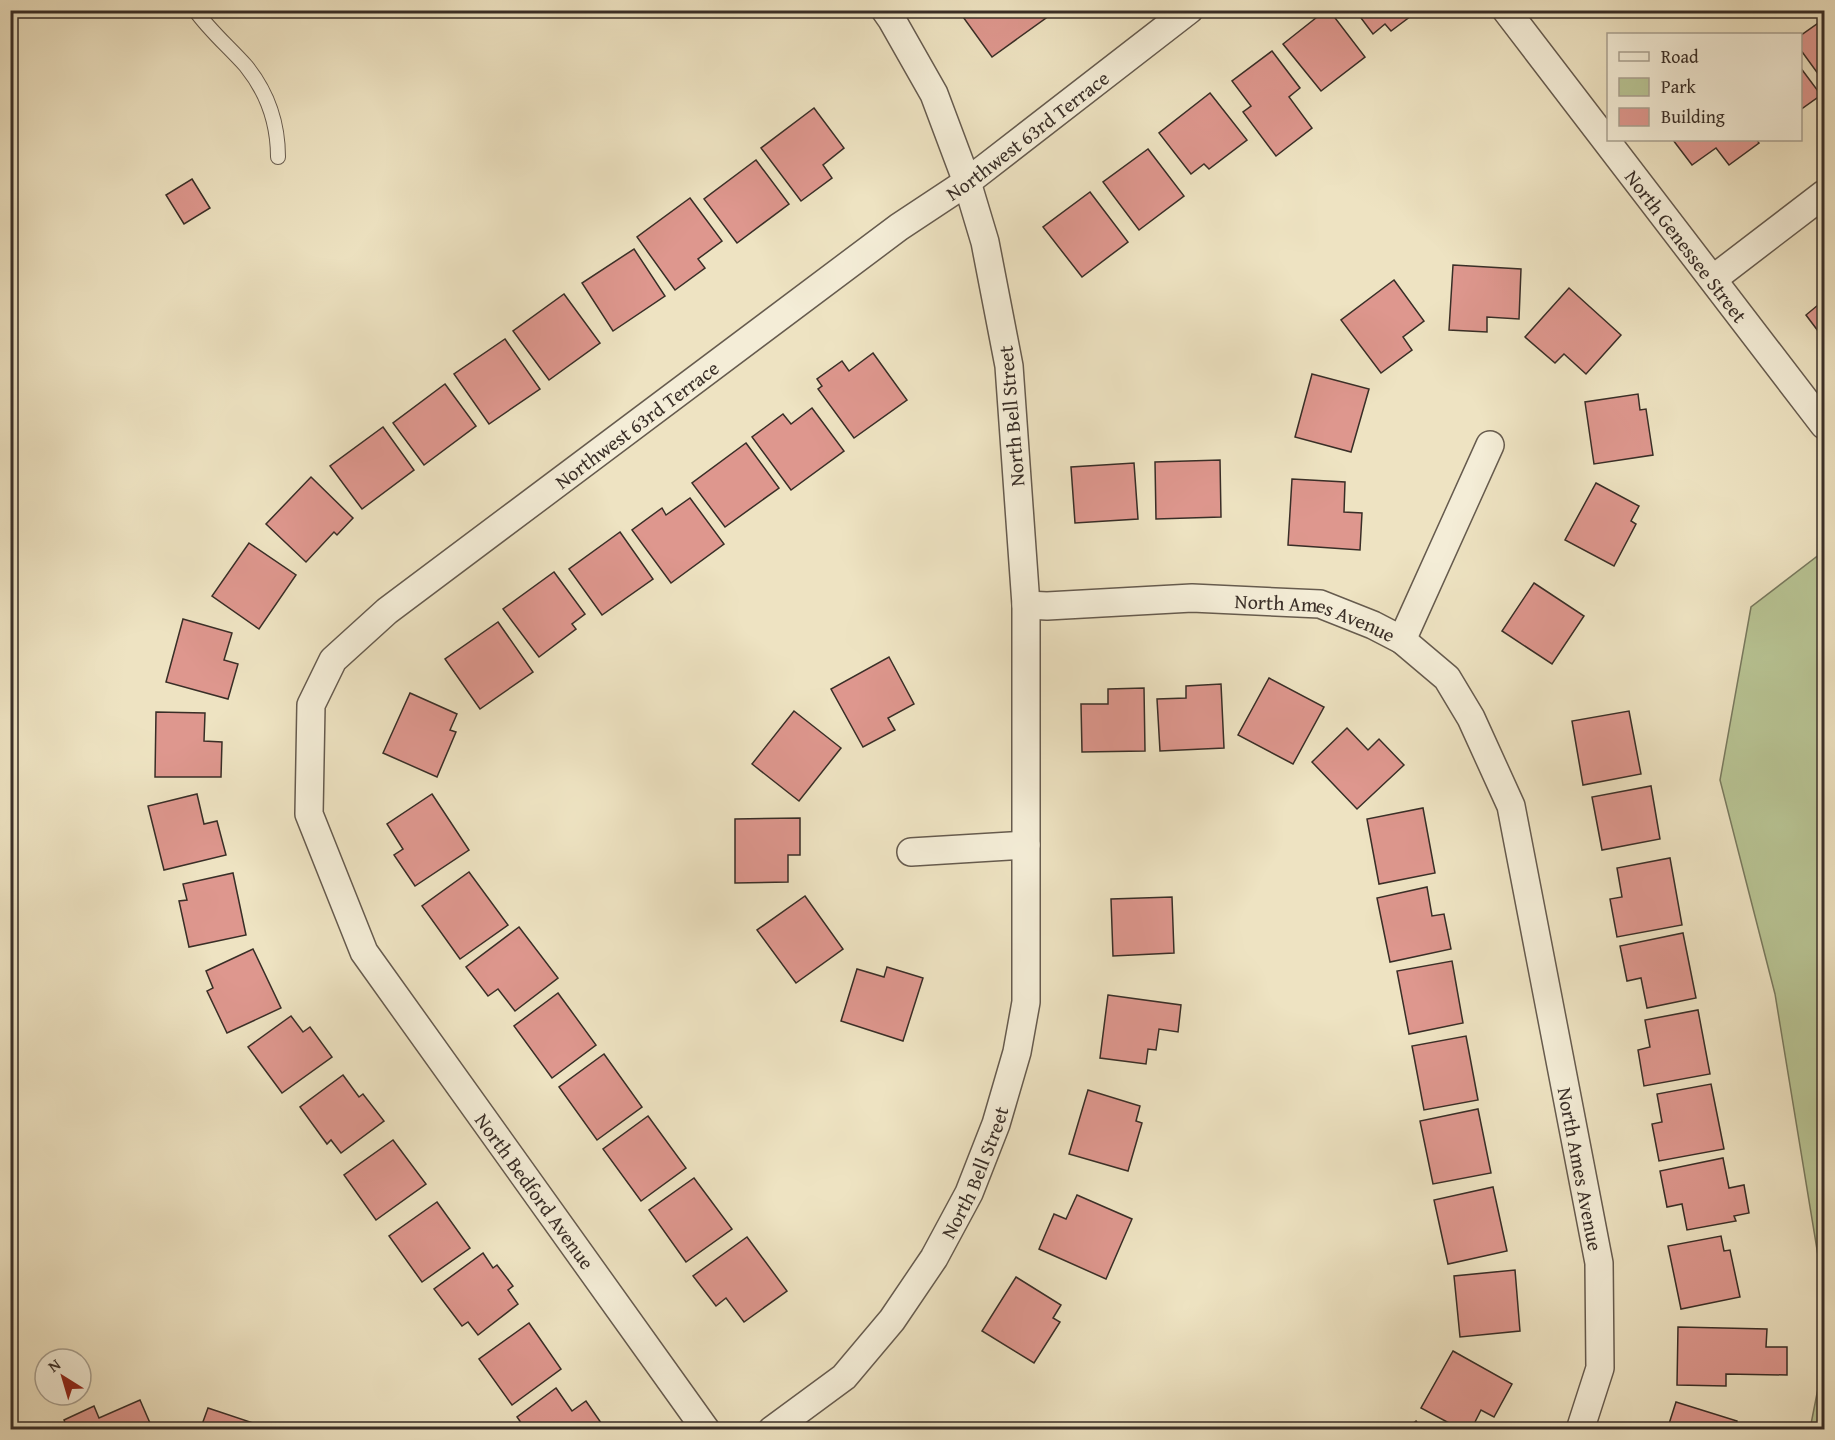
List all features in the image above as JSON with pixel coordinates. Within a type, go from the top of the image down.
[{"type":"street","name":"North Bell Street","points":[[772,1430],[844,1377],[892,1320],[934,1258],[969,1193],[996,1124],[1017,1052],[1026,1002],[1026,605],[1009,366],[985,242],[967,183],[934,94],[885,10]]},
{"type":"street","name":"Northwest 63rd Terrace","points":[[364,952],[309,814],[311,705],[333,660],[387,611],[899,227],[967,183],[1189,10]]},
{"type":"street","name":"North Genessee Street","points":[[1506,10],[1824,425]]},
{"type":"street","points":[[1713,279],[1824,194]]},
{"type":"street","points":[[1402,640],[1490,445]]},
{"type":"street","name":"North Ames Avenue","points":[[1026,605],[1047,606],[1192,598],[1320,604],[1402,640],[1447,678],[1471,718],[1512,806],[1599,1263],[1600,1368],[1580,1430]]},
{"type":"street","points":[[911,852],[1026,845]]},
{"type":"street","name":"North Bedford Avenue","points":[[364,952],[706,1430]]},
{"type":"lane","points":[[195,10],[246,67],[268,101],[278,142],[278,157]]},
{"type":"green space","points":[[1824,551],[1824,1292],[1775,994],[1720,780],[1751,607]]},
{"type":"green space","points":[[1824,1358],[1824,1429],[1810,1429]]},
{"type":"building","points":[[958,10],[1040,10],[1046,18],[992,57]]},
{"type":"building","points":[[1329,10],[1365,57],[1321,91],[1283,44]]},
{"type":"building","points":[[1355,10],[1419,10],[1391,31],[1385,24],[1373,34]]},
{"type":"building","points":[[1824,19],[1824,82],[1802,52],[1802,35]]},
{"type":"building","points":[[1272,51],[1300,88],[1289,97],[1312,128],[1276,156],[1243,112],[1251,106],[1232,81]]},
{"type":"building","points":[[1802,70],[1821,95],[1802,109]]},
{"type":"building","points":[[1210,93],[1247,140],[1209,169],[1204,164],[1191,174],[1159,133]]},
{"type":"building","points":[[814,108],[844,148],[823,165],[832,178],[801,201],[761,148]]},
{"type":"building","points":[[1674,141],[1758,141],[1759,143],[1729,165],[1716,148],[1692,165]]},
{"type":"building","points":[[1148,149],[1184,196],[1139,230],[1103,182]]},
{"type":"building","points":[[756,160],[789,204],[737,243],[704,199]]},
{"type":"building","points":[[192,179],[210,208],[184,224],[166,195]]},
{"type":"building","points":[[1090,192],[1128,242],[1082,277],[1043,227]]},
{"type":"building","points":[[690,198],[722,241],[698,259],[705,268],[675,290],[637,237]]},
{"type":"building","points":[[634,249],[665,296],[613,331],[582,283]]},
{"type":"building","points":[[1453,265],[1521,269],[1519,319],[1487,317],[1487,332],[1449,330]]},
{"type":"building","points":[[1394,280],[1424,321],[1403,337],[1412,350],[1381,373],[1341,320]]},
{"type":"building","points":[[1569,288],[1621,335],[1586,374],[1564,354],[1555,363],[1525,337]]},
{"type":"building","points":[[564,294],[600,343],[549,380],[513,331]]},
{"type":"building","points":[[1824,300],[1824,339],[1806,315]]},
{"type":"building","points":[[505,339],[540,389],[489,424],[454,374]]},
{"type":"building","points":[[873,353],[907,400],[854,438],[818,389],[822,386],[817,379],[842,361],[849,371]]},
{"type":"building","points":[[1312,374],[1369,389],[1351,452],[1295,437]]},
{"type":"building","points":[[445,384],[476,426],[424,465],[393,423]]},
{"type":"building","points":[[1638,394],[1640,410],[1646,409],[1653,455],[1594,464],[1585,402]]},
{"type":"building","points":[[812,408],[844,451],[791,490],[752,437],[783,414],[791,424]]},
{"type":"building","points":[[383,427],[414,470],[362,509],[330,466]]},
{"type":"building","points":[[746,443],[779,488],[725,527],[692,483]]},
{"type":"building","points":[[1220,460],[1221,517],[1156,519],[1155,462]]},
{"type":"building","points":[[1134,463],[1138,519],[1075,523],[1071,467]]},
{"type":"building","points":[[311,477],[353,518],[337,535],[334,532],[306,562],[266,524]]},
{"type":"building","points":[[1292,479],[1345,482],[1344,512],[1362,513],[1360,550],[1288,545]]},
{"type":"building","points":[[1596,483],[1639,506],[1631,521],[1636,524],[1614,566],[1565,540]]},
{"type":"building","points":[[690,498],[724,544],[671,583],[632,530],[662,508],[666,515]]},
{"type":"building","points":[[620,532],[653,579],[602,615],[569,569]]},
{"type":"building","points":[[249,543],[296,575],[259,629],[212,596]]},
{"type":"building","points":[[554,572],[585,614],[572,624],[576,629],[539,657],[503,609]]},
{"type":"building","points":[[1534,583],[1584,616],[1552,664],[1502,631]]},
{"type":"building","points":[[183,619],[232,633],[224,660],[238,664],[228,699],[166,682]]},
{"type":"building","points":[[498,622],[533,672],[480,709],[445,659]]},
{"type":"building","points":[[889,657],[914,704],[888,718],[895,730],[863,747],[831,689]]},
{"type":"building","points":[[1269,678],[1324,707],[1293,764],[1238,735]]},
{"type":"building","points":[[1221,684],[1224,748],[1160,751],[1157,699],[1186,698],[1186,686]]},
{"type":"building","points":[[1144,688],[1145,751],[1082,752],[1081,704],[1108,704],[1108,689]]},
{"type":"building","points":[[410,693],[457,714],[450,730],[456,732],[437,777],[383,753]]},
{"type":"building","points":[[794,711],[841,748],[799,801],[752,764]]},
{"type":"building","points":[[1629,711],[1641,774],[1583,785],[1572,721]]},
{"type":"building","points":[[156,712],[205,713],[204,741],[222,742],[221,777],[155,777]]},
{"type":"building","points":[[1347,728],[1368,750],[1379,739],[1404,765],[1357,809],[1312,762]]},
{"type":"building","points":[[1651,786],[1660,839],[1602,850],[1592,797]]},
{"type":"building","points":[[197,794],[204,824],[217,821],[226,855],[164,870],[148,806]]},
{"type":"building","points":[[432,794],[469,850],[415,886],[394,855],[403,849],[387,824]]},
{"type":"building","points":[[1423,808],[1435,873],[1379,884],[1367,819]]},
{"type":"building","points":[[800,818],[800,855],[788,855],[788,882],[735,883],[735,819]]},
{"type":"building","points":[[1670,858],[1682,925],[1617,937],[1610,899],[1622,897],[1617,868]]},
{"type":"building","points":[[469,872],[508,925],[460,959],[422,906]]},
{"type":"building","points":[[233,873],[246,935],[189,947],[179,901],[187,900],[183,884]]},
{"type":"building","points":[[1427,887],[1432,916],[1444,914],[1451,949],[1390,962],[1377,898]]},
{"type":"building","points":[[805,896],[843,949],[796,983],[757,930]]},
{"type":"building","points":[[1172,897],[1174,953],[1113,956],[1111,899]]},
{"type":"building","points":[[519,927],[558,978],[515,1011],[498,989],[488,996],[466,967]]},
{"type":"building","points":[[1683,933],[1696,998],[1647,1008],[1641,978],[1627,981],[1620,946]]},
{"type":"building","points":[[253,949],[281,1008],[227,1033],[207,991],[213,988],[206,971]]},
{"type":"building","points":[[1452,961],[1463,1023],[1409,1034],[1397,971]]},
{"type":"building","points":[[887,967],[923,978],[903,1041],[841,1021],[857,969],[884,977]]},
{"type":"building","points":[[558,993],[596,1045],[552,1078],[514,1026]]},
{"type":"building","points":[[1108,995],[1181,1005],[1178,1032],[1159,1029],[1156,1050],[1148,1049],[1146,1064],[1100,1058]]},
{"type":"building","points":[[1698,1010],[1710,1074],[1644,1086],[1638,1050],[1650,1047],[1645,1020]]},
{"type":"building","points":[[291,1016],[303,1032],[310,1027],[332,1057],[282,1093],[248,1047]]},
{"type":"building","points":[[1466,1036],[1478,1100],[1424,1110],[1412,1046]]},
{"type":"building","points":[[604,1054],[642,1107],[597,1140],[559,1087]]},
{"type":"building","points":[[343,1075],[359,1097],[363,1094],[384,1121],[341,1153],[331,1140],[327,1144],[300,1107]]},
{"type":"building","points":[[1711,1084],[1724,1149],[1659,1161],[1652,1124],[1662,1122],[1657,1094]]},
{"type":"building","points":[[1088,1090],[1140,1106],[1136,1121],[1142,1123],[1128,1171],[1069,1154]]},
{"type":"building","points":[[1478,1109],[1491,1173],[1433,1184],[1420,1121]]},
{"type":"building","points":[[648,1116],[686,1168],[641,1201],[603,1149]]},
{"type":"building","points":[[393,1140],[426,1184],[376,1220],[344,1175]]},
{"type":"building","points":[[1723,1158],[1729,1188],[1744,1185],[1749,1213],[1734,1216],[1736,1221],[1687,1230],[1682,1204],[1667,1207],[1660,1171]]},
{"type":"building","points":[[694,1178],[732,1229],[686,1262],[649,1210]]},
{"type":"building","points":[[1493,1187],[1507,1251],[1448,1264],[1434,1200]]},
{"type":"building","points":[[1077,1195],[1132,1219],[1106,1279],[1039,1249],[1054,1214],[1066,1219]]},
{"type":"building","points":[[437,1202],[470,1248],[422,1282],[389,1236]]},
{"type":"building","points":[[1721,1236],[1724,1251],[1730,1250],[1740,1297],[1681,1309],[1668,1246]]},
{"type":"building","points":[[747,1237],[787,1291],[744,1322],[726,1298],[716,1306],[693,1276]]},
{"type":"building","points":[[483,1253],[493,1268],[497,1265],[513,1286],[508,1290],[518,1304],[478,1335],[468,1322],[462,1326],[434,1289]]},
{"type":"building","points":[[1515,1270],[1520,1331],[1460,1337],[1454,1276]]},
{"type":"building","points":[[1016,1277],[1061,1305],[1053,1318],[1060,1322],[1034,1363],[982,1331]]},
{"type":"building","points":[[529,1323],[561,1369],[512,1405],[479,1359]]},
{"type":"building","points":[[1678,1327],[1767,1329],[1766,1347],[1787,1347],[1787,1375],[1726,1374],[1726,1386],[1677,1385]]},
{"type":"building","points":[[1453,1351],[1512,1384],[1494,1417],[1481,1410],[1471,1430],[1462,1430],[1421,1408]]},
{"type":"building","points":[[556,1388],[572,1411],[586,1401],[606,1430],[526,1430],[517,1417]]},
{"type":"building","points":[[140,1400],[153,1430],[68,1430],[64,1420],[94,1406],[99,1418]]},
{"type":"building","points":[[1676,1402],[1737,1421],[1735,1430],[1667,1430]]},
{"type":"building","points":[[208,1408],[274,1430],[200,1430]]},
{"type":"building","points":[[1416,1421],[1423,1430],[1405,1430]]}]
